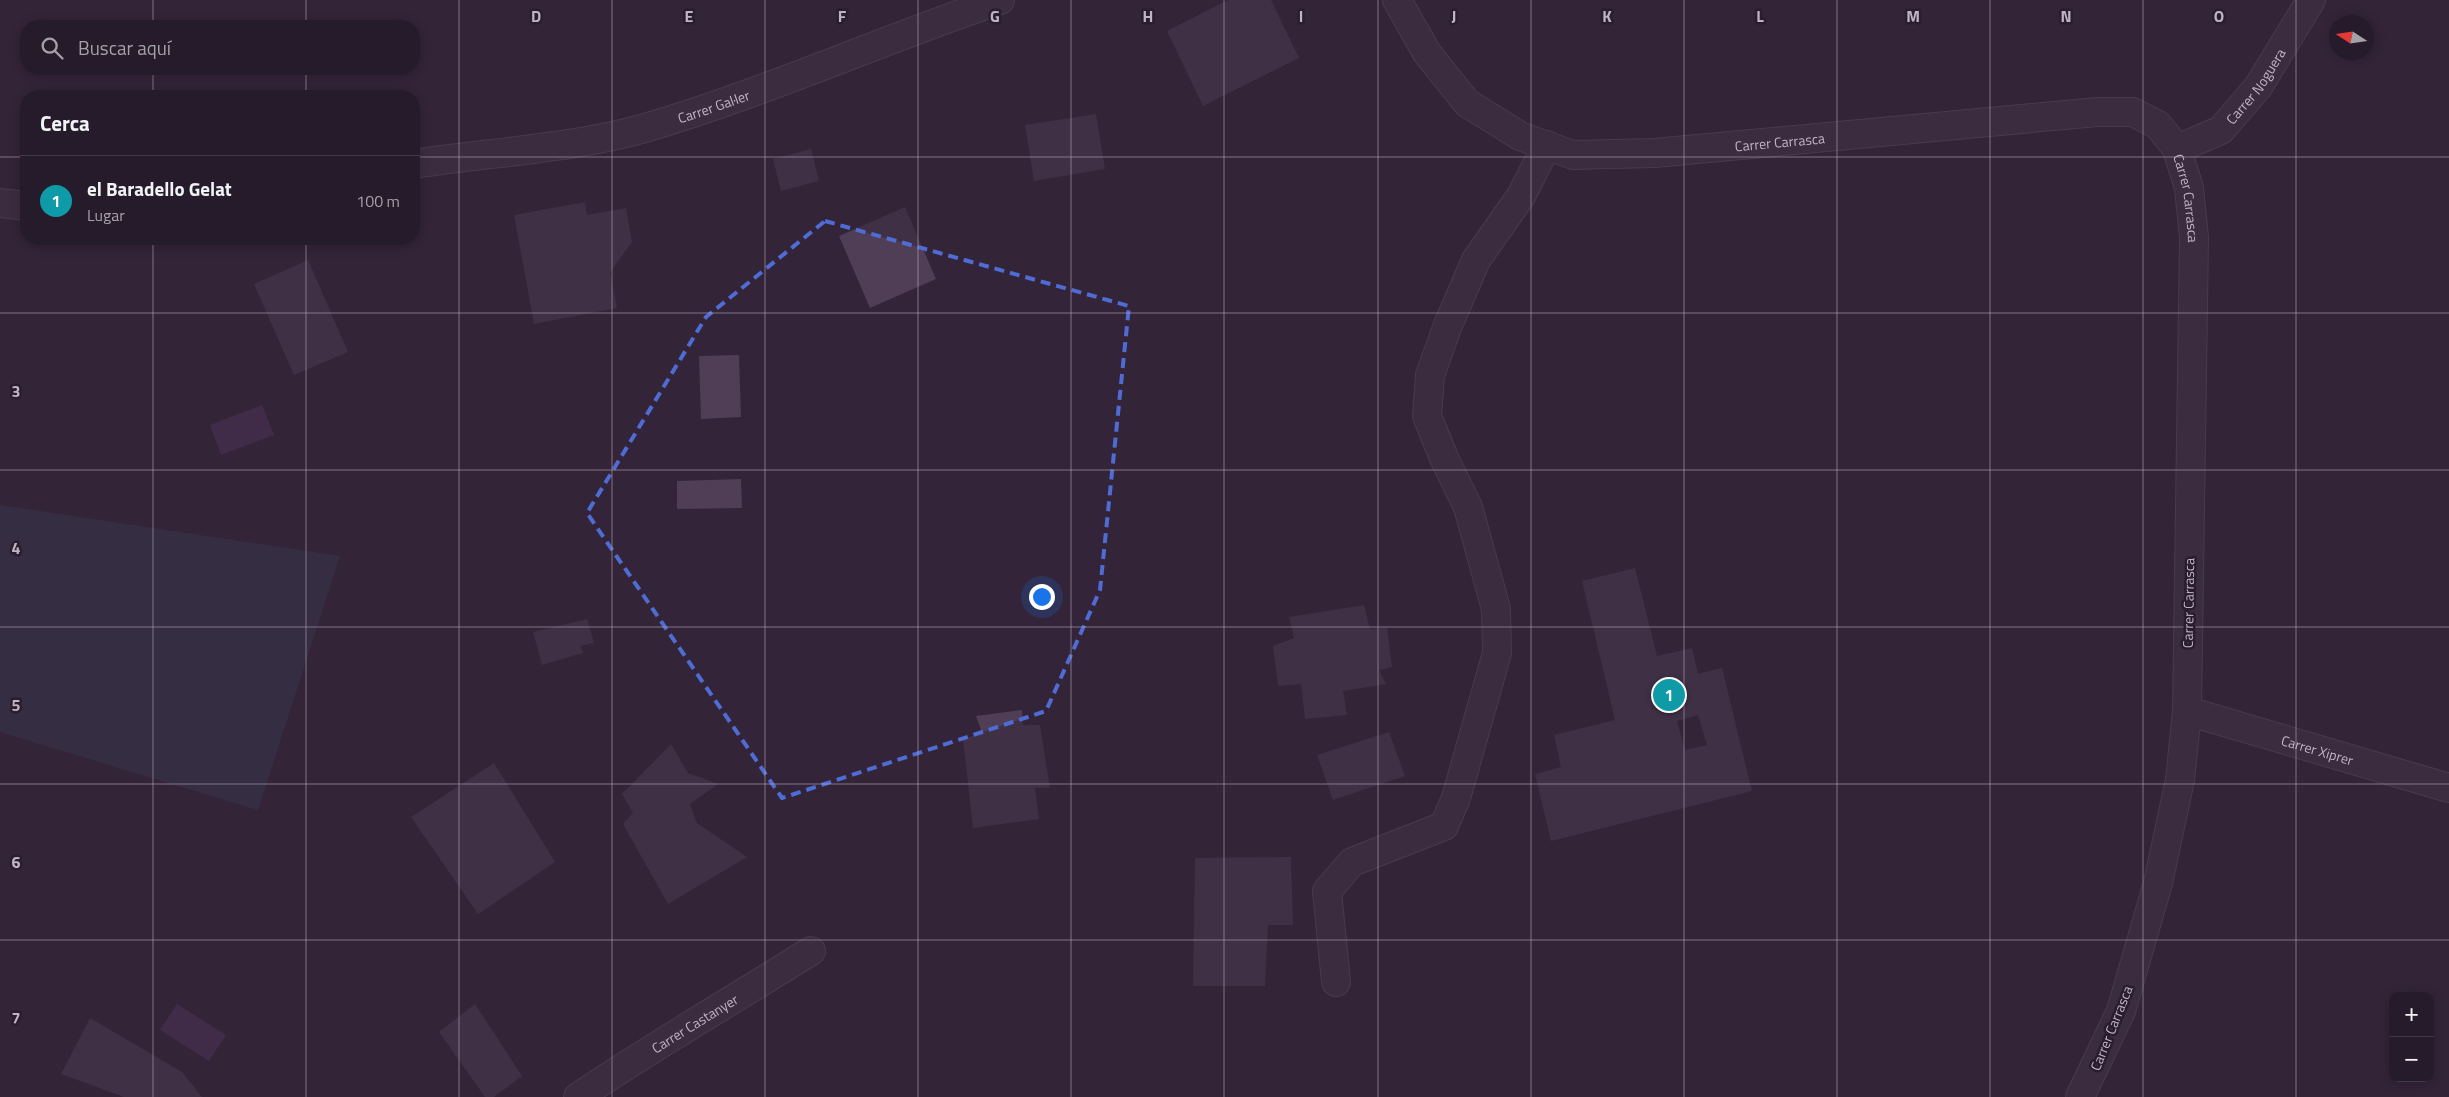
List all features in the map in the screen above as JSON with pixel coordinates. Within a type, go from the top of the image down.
[{"type":"street","name":"Carrer Gal·ler","points":[[420,163],[581,141],[643,128],[706,108],[927,25],[1000,0]]},
{"type":"street","name":"Carrer Carrasca","points":[[1397,0],[1427,53],[1467,103],[1520,136],[1573,155],[1654,153],[2097,112],[2133,112],[2158,124],[2177,149],[2189,188],[2194,237],[2187,711],[2180,780],[2158,883],[2121,1011],[2080,1097]]},
{"type":"street","name":"Carrer Noguera","points":[[2177,149],[2221,130],[2258,87],[2312,0]]},
{"type":"street","points":[[1336,982],[1327,892],[1352,862],[1444,826],[1456,798],[1497,654],[1496,609],[1482,554],[1468,507],[1444,458],[1427,416],[1430,375],[1448,325],[1476,260],[1521,196],[1548,145]]},
{"type":"street","points":[[0,203],[20,205]]},
{"type":"street","name":"Carrer Xiprer","points":[[2187,711],[2449,788]]},
{"type":"street","name":"Carrer Castanyer","points":[[578,1097],[642,1054],[811,951]]},
{"type":"highlighted area","points":[[825,221],[1129,306],[1100,590],[1046,711],[782,798],[587,513],[706,317]]},
{"type":"shaded area","points":[[262,405],[274,435],[221,455],[210,425]]},
{"type":"shaded area","points":[[0,505],[340,556],[258,810],[0,732]]},
{"type":"shaded area","points":[[177,1004],[226,1035],[209,1061],[160,1030]]},
{"type":"building","points":[[1228,0],[1271,0],[1299,58],[1203,106],[1167,31]]},
{"type":"building","points":[[1096,114],[1105,169],[1034,181],[1025,125]]},
{"type":"building","points":[[811,149],[819,181],[781,191],[773,159]]},
{"type":"building","points":[[585,202],[587,215],[626,208],[632,242],[610,272],[617,308],[534,324],[514,215]]},
{"type":"building","points":[[905,207],[936,279],[870,308],[839,236]]},
{"type":"building","points":[[308,260],[348,352],[294,375],[254,284]]},
{"type":"building","points":[[739,355],[741,417],[701,419],[699,356]]},
{"type":"building","points":[[741,479],[742,508],[677,509],[677,481]]},
{"type":"building","points":[[1635,568],[1657,656],[1692,648],[1698,674],[1722,668],[1752,791],[1551,841],[1535,774],[1561,767],[1554,735],[1615,720],[1582,581]],"holes":[[[1698,715],[1707,745],[1685,750],[1677,721]]]},
{"type":"building","points":[[1364,605],[1370,629],[1387,627],[1392,667],[1379,670],[1386,684],[1343,691],[1347,715],[1305,719],[1301,684],[1278,686],[1273,646],[1294,638],[1289,617]]},
{"type":"building","points":[[587,619],[594,643],[580,646],[583,653],[542,665],[533,632]]},
{"type":"building","points":[[1022,710],[1023,725],[1040,725],[1050,788],[1035,788],[1039,819],[973,828],[963,739],[982,733],[976,716]]},
{"type":"building","points":[[1389,732],[1405,776],[1333,800],[1317,755]]},
{"type":"building","points":[[671,744],[688,773],[718,784],[690,804],[697,823],[747,857],[668,904],[623,824],[633,813],[622,794]]},
{"type":"building","points":[[494,763],[555,862],[478,914],[411,817]]},
{"type":"building","points":[[1291,857],[1293,925],[1268,925],[1265,986],[1193,986],[1195,858]]},
{"type":"building","points":[[475,1004],[522,1076],[494,1097],[485,1097],[439,1032]]},
{"type":"building","points":[[90,1018],[182,1072],[202,1097],[124,1097],[61,1074]]},
{"type":"place","name":"el Baradello Gelat","points":[[1669,695]]}]
